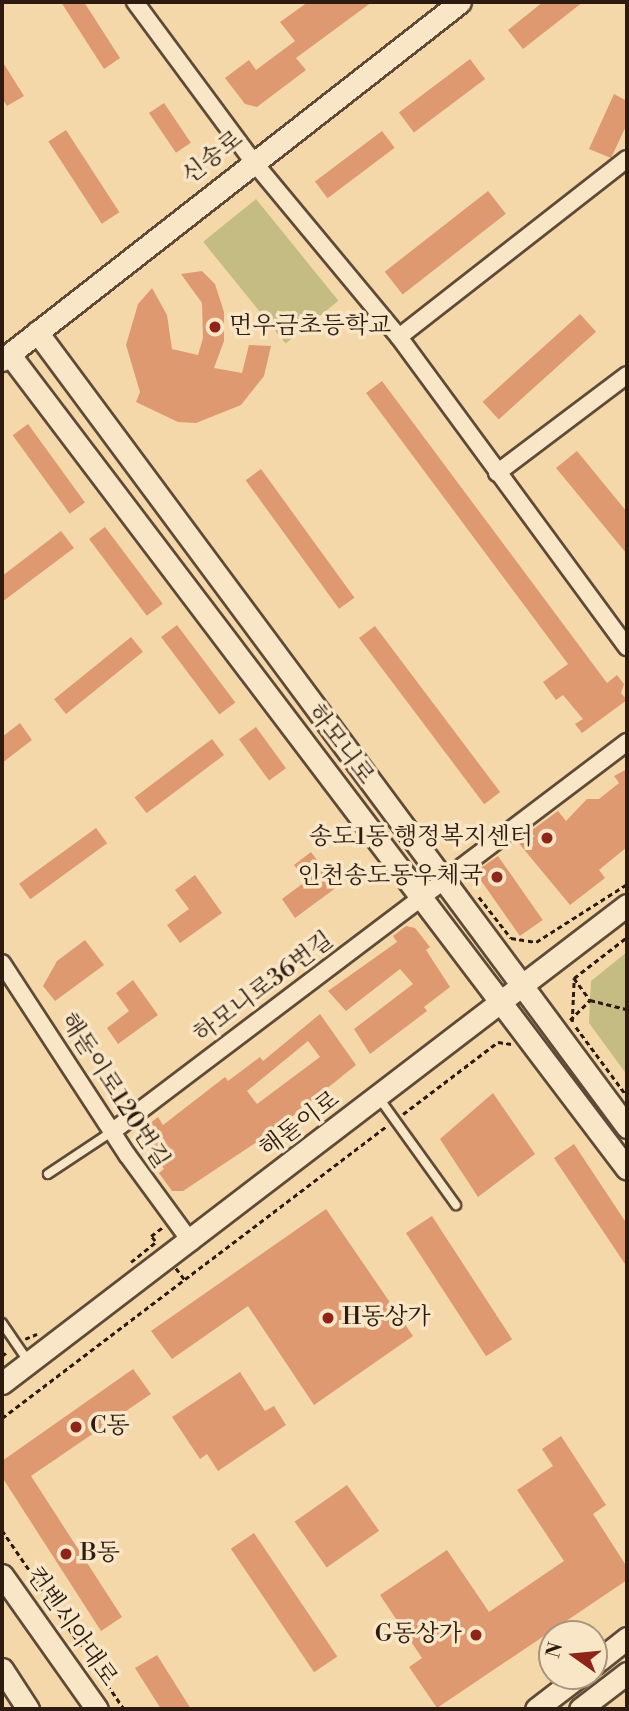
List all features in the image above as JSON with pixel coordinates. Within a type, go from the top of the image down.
[{"type":"street","points":[[135,2],[252,160],[399,337],[627,647]]},
{"type":"street","name":"신송로","points":[[6,357],[252,160],[460,2]]},
{"type":"street","points":[[399,337],[627,159]]},
{"type":"street","name":"하모니로","points":[[37,332],[627,1127]]},
{"type":"street","name":"하모니로","points":[[6,357],[423,897],[627,1169]]},
{"type":"street","points":[[497,473],[627,375]]},
{"type":"street","name":"하모니로36번길","points":[[113,1131],[627,742]]},
{"type":"street","name":"해돋이로","points":[[2,1383],[191,1242],[627,905]]},
{"type":"street","name":"해돋이로120번길","points":[[2,963],[113,1131],[191,1242]]},
{"type":"street","name":"컨벤시아대로","points":[[2,1574],[97,1709]]},
{"type":"street","points":[[608,1653],[627,1638]]},
{"type":"street","points":[[2,1669],[28,1709]]},
{"type":"street","points":[[580,1709],[627,1673]]},
{"type":"street","points":[[536,1709],[561,1690]]},
{"type":"lane","points":[[379,1098],[456,1206]]},
{"type":"lane","points":[[48,1174],[113,1131]]},
{"type":"lane","points":[[2,1323],[30,1363]]},
{"type":"path","points":[[474,891],[511,938],[536,942],[627,884]]},
{"type":"path","points":[[627,936],[574,978],[570,1020],[627,1096]]},
{"type":"path","points":[[574,978],[590,1000],[627,1009]]},
{"type":"path","points":[[570,1020],[590,1000]]},
{"type":"path","points":[[408,1110],[498,1042]]},
{"type":"path","points":[[2,1418],[387,1126]]},
{"type":"path","points":[[2,1530],[124,1709]]},
{"type":"shaded area","points":[[256,199],[338,301],[286,344],[203,242]]},
{"type":"shaded area","points":[[627,952],[627,1075],[589,1023],[591,981]]},
{"type":"building","points":[[61,2],[84,2],[120,58],[104,69]]},
{"type":"building","points":[[308,2],[372,2],[296,58],[306,70],[257,107],[245,104],[225,78],[249,60],[256,70],[295,41],[280,22]]},
{"type":"building","points":[[543,2],[583,2],[523,49],[508,30]]},
{"type":"building","points":[[470,59],[485,79],[414,133],[399,113]]},
{"type":"building","points":[[2,61],[24,96],[7,106],[2,98]]},
{"type":"building","points":[[614,94],[627,101],[627,124],[611,158],[589,149]]},
{"type":"building","points":[[164,103],[191,143],[176,153],[149,113]]},
{"type":"building","points":[[66,130],[119,212],[102,224],[48,141]]},
{"type":"building","points":[[382,131],[395,148],[328,198],[315,182]]},
{"type":"building","points":[[488,191],[506,214],[403,295],[385,272]]},
{"type":"building","points":[[202,271],[215,284],[224,312],[224,341],[214,368],[242,373],[249,345],[271,346],[264,376],[241,405],[196,423],[178,422],[136,402],[140,392],[126,345],[138,304],[152,288],[167,315],[172,349],[198,355],[203,338],[202,303],[181,274]]},
{"type":"building","points":[[580,314],[596,332],[499,419],[483,402]]},
{"type":"building","points":[[382,381],[607,683],[617,675],[624,684],[621,693],[627,700],[582,733],[575,724],[583,719],[563,695],[556,700],[543,682],[568,664],[366,393]]},
{"type":"building","points":[[28,424],[85,502],[70,514],[13,435]]},
{"type":"building","points":[[577,451],[627,512],[627,554],[556,468]]},
{"type":"building","points":[[261,469],[354,598],[339,609],[246,480]]},
{"type":"building","points":[[105,527],[163,604],[147,616],[89,539]]},
{"type":"building","points":[[61,531],[74,548],[2,602],[2,576]]},
{"type":"building","points":[[177,625],[235,702],[219,715],[161,637]]},
{"type":"building","points":[[375,626],[500,792],[484,804],[359,638]]},
{"type":"building","points":[[131,637],[143,652],[66,714],[54,699]]},
{"type":"building","points":[[20,723],[32,740],[2,763],[2,737]]},
{"type":"building","points":[[256,727],[286,768],[269,781],[239,739]]},
{"type":"building","points":[[212,739],[224,755],[147,813],[135,797]]},
{"type":"building","points":[[627,769],[627,847],[599,870],[605,878],[570,905],[517,841],[558,811],[566,821],[587,799],[599,799],[619,783],[614,776]]},
{"type":"building","points":[[96,828],[107,843],[30,899],[19,884]]},
{"type":"building","points":[[311,852],[337,887],[295,918],[282,899],[306,881],[294,865]]},
{"type":"building","points":[[498,856],[543,920],[520,936],[475,872]]},
{"type":"building","points":[[195,875],[222,913],[180,943],[167,925],[189,909],[175,890]]},
{"type":"building","points":[[406,926],[415,928],[430,947],[426,950],[450,987],[424,1007],[427,1011],[370,1054],[354,1029],[413,984],[400,969],[346,1011],[328,991],[397,942],[393,936]]},
{"type":"building","points":[[85,940],[104,965],[55,1001],[43,986],[57,961]]},
{"type":"building","points":[[133,980],[158,1015],[118,1044],[107,1028],[129,1011],[116,993]]},
{"type":"building","points":[[320,1014],[356,1065],[278,1128],[183,1191],[172,1191],[159,1173],[164,1169],[141,1137],[144,1128],[158,1117],[163,1125],[225,1077],[228,1081],[260,1057],[263,1061]],"holes":[[[308,1041],[320,1057],[257,1104],[247,1091]]]},
{"type":"building","points":[[493,1093],[535,1154],[478,1197],[440,1139]]},
{"type":"building","points":[[574,1144],[627,1224],[627,1267],[554,1158]]},
{"type":"building","name":"H동상가","points":[[326,1209],[413,1336],[314,1405],[248,1306],[172,1359],[151,1331]]},
{"type":"building","points":[[432,1216],[512,1339],[486,1356],[406,1233]]},
{"type":"building","points":[[133,1369],[151,1394],[31,1476],[122,1617],[101,1631],[2,1477],[2,1461]]},
{"type":"building","points":[[240,1372],[265,1411],[274,1406],[286,1425],[218,1471],[207,1454],[200,1459],[172,1417]]},
{"type":"building","name":"G동상가","points":[[561,1436],[606,1505],[593,1514],[627,1567],[627,1580],[568,1620],[538,1620],[538,1640],[437,1708],[409,1667],[422,1658],[380,1595],[447,1550],[489,1612],[564,1561],[517,1490],[553,1466],[542,1449]]},
{"type":"building","points":[[347,1485],[379,1531],[327,1568],[295,1522]]},
{"type":"building","points":[[254,1533],[337,1657],[314,1672],[231,1549]]},
{"type":"building","points":[[157,1655],[191,1709],[161,1709],[135,1668]]},
{"type":"place","name":"먼우금초등학교","points":[[215,327]]},
{"type":"place","name":"송도1동 행정복지센터","points":[[547,838]]},
{"type":"place","name":"인천송도동우체국","points":[[497,877]]},
{"type":"place","name":"H동상가","points":[[328,1318]]},
{"type":"place","name":"C동","points":[[76,1427]]},
{"type":"place","name":"B동","points":[[66,1554]]},
{"type":"place","name":"G동상가","points":[[476,1635]]}]
